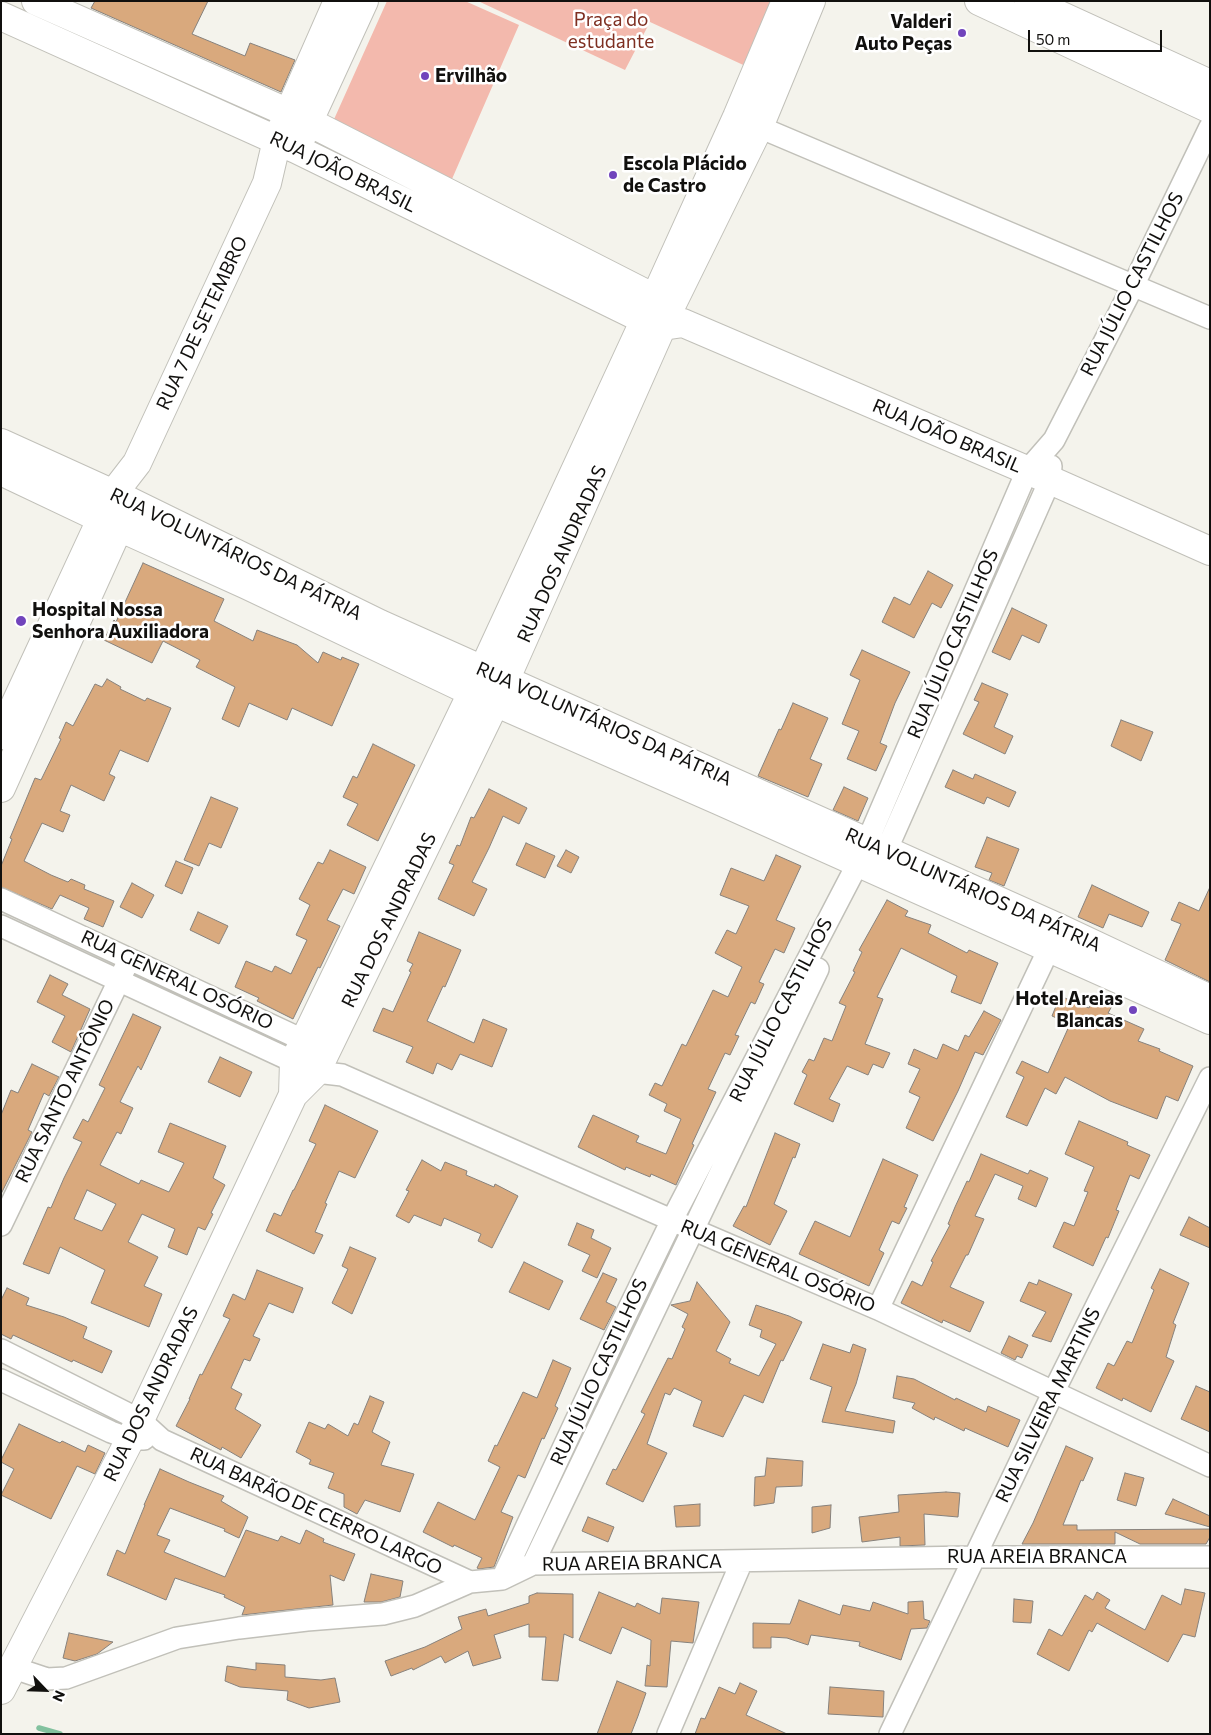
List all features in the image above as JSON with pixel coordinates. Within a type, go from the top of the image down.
[{"type":"street","name":"RUA JOÃO BRASIL","points":[[36,1],[299,118],[663,315]]},
{"type":"street","name":"RUA 7 DE SETEMBRO","points":[[299,118],[338,1]]},
{"type":"street","name":"RUA 7 DE SETEMBRO","points":[[1,788],[39,679],[110,523],[267,183],[299,118],[364,1]]},
{"type":"street","name":"RUA DOS ANDRADAS","points":[[748,122],[786,1]]},
{"type":"street","name":"RUA DOS ANDRADAS","points":[[8,1679],[135,1429],[293,1094],[316,1060],[369,934],[489,686],[599,443],[663,315],[748,122],[811,1]]},
{"type":"street","points":[[978,1],[1210,84]]},
{"type":"street","points":[[1029,1],[1099,45],[1210,108]]},
{"type":"street","name":"RUA JOÃO BRASIL","points":[[1,16],[663,315],[1210,551]]},
{"type":"street","points":[[100,61],[110,34]]},
{"type":"street","points":[[748,122],[1134,284],[1210,318]]},
{"type":"street","name":"RUA JÚLIO CASTILHOS","points":[[533,1564],[870,856],[1054,440],[1134,284],[1210,127]]},
{"type":"street","name":"RUA VOLUNTÁRIOS DA PÁTRIA","points":[[1,443],[122,498],[252,574],[489,686],[1055,938],[1210,999]]},
{"type":"street","name":"RUA VOLUNTÁRIOS DA PÁTRIA","points":[[1,471],[110,523],[252,574]]},
{"type":"street","name":"RUA 7 DE SETEMBRO","points":[[1,735],[39,679]]},
{"type":"street","name":"RUA JÚLIO CASTILHOS","points":[[502,1580],[615,1337],[672,1220],[870,856]]},
{"type":"street","name":"RUA GENERAL OSÓRIO","points":[[1,899],[130,959],[316,1060]]},
{"type":"street","name":"RUA GENERAL OSÓRIO","points":[[1,926],[118,979],[316,1060],[692,1229],[878,1309],[1210,1466]]},
{"type":"street","points":[[878,1309],[1055,938]]},
{"type":"street","name":"RUA VOLUNTÁRIOS DA PÁTRIA","points":[[1055,938],[1210,1020]]},
{"type":"street","name":"RUA SANTO ANTÔNIO","points":[[1,1225],[118,979],[130,959]]},
{"type":"street","name":"RUA SILVEIRA MARTINS","points":[[890,1734],[1054,1391],[1210,1078]]},
{"type":"street","points":[[615,1337],[636,1347]]},
{"type":"street","name":"RUA BARÃO DE CERRO LARGO","points":[[1,1350],[135,1429],[470,1582]]},
{"type":"street","name":"RUA BARÃO DE CERRO LARGO","points":[[1,1380],[112,1432],[135,1429]]},
{"type":"street","name":"RUA AREIA BRANCA","points":[[8,1679],[66,1678],[177,1638],[307,1620],[383,1614],[415,1606],[470,1582],[502,1580],[533,1564],[974,1557],[1210,1556]]},
{"type":"street","points":[[668,1734],[742,1561]]},
{"type":"green space","name":"Ervilhão","points":[[387,1],[465,1],[519,25],[452,179],[331,126]]},
{"type":"green space","name":"Praça do estudante","points":[[478,1],[784,1],[752,69],[650,22],[625,70]]},
{"type":"building","points":[[95,1],[208,1],[192,34],[245,56],[250,43],[295,60],[281,92],[91,8]]},
{"type":"building","points":[[143,563],[224,599],[214,621],[253,641],[257,630],[297,645],[318,663],[323,652],[341,660],[342,657],[359,664],[332,726],[292,708],[287,720],[249,703],[239,727],[222,719],[235,687],[196,667],[200,660],[163,641],[152,663],[104,640],[114,620],[116,622]]},
{"type":"building","points":[[928,571],[953,585],[941,608],[932,603],[914,638],[882,622],[894,597],[910,605]]},
{"type":"building","points":[[1012,608],[1047,625],[1039,643],[1022,635],[1010,660],[992,652]]},
{"type":"building","points":[[862,650],[910,672],[895,703],[880,743],[887,746],[876,771],[847,759],[859,731],[842,724],[860,680],[850,675]]},
{"type":"building","points":[[107,679],[121,687],[120,689],[145,701],[147,698],[171,708],[148,762],[120,750],[109,774],[115,777],[104,801],[71,785],[60,811],[70,815],[63,832],[42,823],[24,861],[68,882],[71,879],[85,885],[84,889],[114,901],[103,927],[84,919],[89,908],[60,895],[52,909],[1,887],[1,866],[12,839],[10,838],[35,778],[41,780],[61,739],[59,738],[66,722],[73,726],[95,684],[102,687]]},
{"type":"building","points":[[982,683],[1008,694],[994,727],[1013,736],[1005,754],[963,734],[979,702],[974,700]]},
{"type":"building","points":[[793,703],[828,718],[810,759],[822,764],[808,797],[758,776]]},
{"type":"building","points":[[1121,720],[1153,732],[1141,761],[1111,746]]},
{"type":"building","points":[[373,744],[415,765],[378,841],[347,825],[358,804],[343,797],[353,776],[357,778]]},
{"type":"building","points":[[953,770],[973,779],[975,774],[1016,792],[1009,807],[987,797],[984,804],[945,787]]},
{"type":"building","points":[[844,787],[868,798],[858,821],[833,810]]},
{"type":"building","points":[[489,789],[527,808],[519,824],[503,816],[472,882],[487,889],[474,916],[438,899],[454,865],[449,863],[457,845],[460,846],[471,817],[474,818]]},
{"type":"building","points":[[211,797],[238,808],[221,848],[209,843],[199,866],[184,860]]},
{"type":"building","points":[[987,837],[1019,849],[1004,886],[989,880],[992,873],[975,867]]},
{"type":"building","points":[[526,843],[555,856],[545,878],[516,865]]},
{"type":"building","points":[[330,850],[366,867],[354,894],[343,889],[327,920],[340,926],[293,1019],[257,1001],[259,998],[235,987],[246,961],[272,972],[275,966],[291,974],[307,940],[296,935],[310,905],[299,899],[318,862],[323,864]]},
{"type":"building","points":[[566,850],[579,857],[571,873],[557,866]]},
{"type":"building","points":[[776,855],[801,866],[776,920],[795,928],[784,953],[775,949],[759,982],[764,984],[755,1004],[751,1002],[735,1035],[739,1036],[730,1055],[725,1053],[708,1089],[716,1092],[692,1144],[694,1145],[676,1185],[651,1174],[650,1177],[626,1167],[625,1170],[578,1147],[593,1115],[639,1136],[636,1142],[666,1154],[681,1119],[664,1111],[667,1104],[649,1095],[655,1083],[662,1086],[682,1044],[686,1046],[713,990],[728,997],[742,967],[715,953],[727,930],[736,934],[749,906],[720,895],[731,868],[764,881]]},
{"type":"building","points":[[176,861],[193,868],[182,894],[165,886]]},
{"type":"building","points":[[132,883],[154,895],[142,918],[120,907]]},
{"type":"building","points":[[1092,885],[1149,912],[1142,927],[1109,914],[1103,928],[1078,917]]},
{"type":"building","points":[[1210,887],[1210,982],[1165,960],[1181,924],[1171,920],[1179,902],[1199,911]]},
{"type":"building","points":[[887,900],[908,911],[905,916],[931,925],[928,933],[967,953],[969,950],[998,963],[981,1004],[951,992],[957,976],[901,948],[877,997],[883,999],[865,1044],[890,1053],[883,1068],[873,1064],[868,1075],[847,1066],[829,1099],[840,1104],[833,1122],[794,1104],[807,1075],[802,1072],[809,1059],[814,1061],[824,1038],[832,1041],[846,1006],[839,1003],[855,972],[853,971],[862,952],[859,950]]},
{"type":"building","points":[[198,912],[228,926],[219,944],[190,930]]},
{"type":"building","points":[[419,932],[461,950],[445,987],[443,986],[427,1021],[474,1043],[483,1019],[507,1029],[492,1067],[460,1054],[452,1070],[437,1063],[433,1074],[406,1062],[413,1047],[373,1031],[383,1008],[393,1012],[411,972],[409,971],[413,964],[407,961]]},
{"type":"building","points":[[50,975],[68,984],[62,995],[90,1009],[71,1052],[52,1042],[65,1016],[37,1002]]},
{"type":"building","points":[[1060,996],[1089,1008],[1094,997],[1112,1006],[1108,1013],[1144,1029],[1138,1041],[1160,1049],[1159,1051],[1193,1066],[1178,1101],[1166,1096],[1157,1119],[1110,1101],[1065,1077],[1056,1094],[1045,1088],[1027,1126],[1006,1117],[1024,1077],[1016,1073],[1022,1061],[1048,1073],[1070,1024],[1052,1016]]},
{"type":"building","points":[[984,1011],[1001,1020],[983,1055],[975,1052],[933,1141],[906,1128],[920,1097],[909,1092],[920,1069],[908,1064],[914,1049],[937,1059],[943,1044],[958,1051],[965,1035],[969,1037]]},
{"type":"building","points":[[133,1014],[161,1027],[141,1070],[138,1066],[120,1102],[133,1108],[121,1134],[117,1132],[100,1165],[139,1184],[141,1180],[169,1192],[184,1163],[158,1152],[170,1123],[226,1146],[213,1178],[225,1185],[205,1230],[198,1227],[187,1255],[168,1247],[175,1229],[142,1214],[128,1242],[158,1257],[144,1286],[162,1294],[149,1327],[91,1303],[105,1270],[60,1247],[49,1274],[23,1264],[48,1207],[51,1208],[82,1142],[73,1138],[83,1119],[88,1122],[105,1088],[99,1085]],"holes":[[[87,1190],[116,1204],[102,1231],[74,1219]]]},
{"type":"building","points":[[220,1057],[252,1072],[240,1097],[208,1082]]},
{"type":"building","points":[[32,1064],[59,1077],[49,1096],[44,1093],[28,1130],[32,1132],[1,1194],[1,1115],[11,1090],[18,1093]]},
{"type":"building","points":[[325,1105],[378,1131],[355,1178],[339,1171],[315,1232],[323,1235],[314,1254],[266,1231],[274,1213],[281,1216],[316,1144],[309,1141]]},
{"type":"building","points":[[1079,1121],[1128,1142],[1127,1145],[1150,1155],[1139,1179],[1130,1175],[1116,1210],[1119,1211],[1108,1238],[1106,1237],[1093,1266],[1053,1247],[1064,1222],[1074,1226],[1088,1192],[1084,1191],[1094,1167],[1065,1154]]},
{"type":"building","points":[[775,1133],[800,1144],[774,1204],[787,1211],[770,1245],[733,1226],[744,1206],[746,1207]]},
{"type":"building","points":[[981,1154],[1028,1174],[1030,1170],[1048,1178],[1036,1207],[1018,1199],[1023,1186],[995,1174],[975,1216],[984,1219],[968,1255],[966,1255],[950,1287],[984,1302],[970,1332],[943,1320],[942,1323],[901,1303],[912,1281],[922,1286],[933,1262],[931,1261],[950,1225],[948,1224],[955,1207],[967,1181],[969,1182]]},
{"type":"building","points":[[883,1159],[918,1175],[904,1207],[907,1208],[899,1224],[892,1221],[879,1250],[884,1253],[869,1286],[799,1254],[815,1221],[850,1237]]},
{"type":"building","points":[[422,1160],[441,1171],[445,1162],[467,1171],[466,1175],[494,1187],[495,1184],[518,1196],[492,1248],[478,1241],[481,1234],[444,1218],[441,1226],[414,1215],[409,1223],[396,1216],[409,1191],[406,1190]]},
{"type":"building","points":[[1189,1217],[1210,1228],[1210,1248],[1180,1235]]},
{"type":"building","points":[[577,1223],[594,1230],[591,1238],[611,1248],[597,1278],[582,1271],[590,1255],[568,1245]]},
{"type":"building","points":[[350,1247],[376,1258],[352,1314],[332,1303],[348,1269],[342,1266]]},
{"type":"building","points":[[524,1262],[563,1281],[549,1310],[509,1292]]},
{"type":"building","points":[[1160,1269],[1189,1283],[1173,1323],[1176,1325],[1166,1357],[1174,1361],[1151,1412],[1123,1398],[1122,1401],[1096,1388],[1108,1363],[1114,1366],[1127,1341],[1132,1343],[1154,1290],[1151,1288]]},
{"type":"building","points":[[257,1270],[303,1288],[293,1313],[269,1303],[253,1336],[260,1339],[250,1361],[244,1359],[231,1388],[242,1394],[235,1409],[261,1425],[241,1458],[222,1447],[221,1450],[176,1426],[200,1374],[202,1375],[230,1319],[223,1316],[233,1294],[245,1300]]},
{"type":"building","points":[[603,1273],[617,1279],[606,1302],[616,1307],[604,1330],[580,1319]]},
{"type":"building","points":[[1039,1280],[1072,1294],[1051,1342],[1032,1336],[1046,1312],[1020,1301],[1029,1282],[1037,1285]]},
{"type":"building","points":[[697,1282],[730,1322],[716,1351],[731,1359],[729,1363],[759,1376],[776,1344],[760,1337],[762,1330],[749,1325],[756,1305],[802,1322],[783,1361],[781,1360],[763,1403],[744,1395],[723,1437],[693,1426],[702,1401],[674,1388],[670,1395],[665,1393],[647,1444],[667,1453],[643,1502],[606,1484],[613,1469],[616,1470],[645,1414],[641,1412],[668,1358],[672,1359],[685,1329],[682,1327],[688,1314],[671,1305],[690,1301]]},
{"type":"building","points":[[7,1288],[29,1298],[26,1305],[64,1317],[87,1327],[83,1338],[112,1351],[102,1373],[73,1360],[72,1362],[13,1335],[11,1339],[1,1334],[1,1300]]},
{"type":"building","points":[[1009,1336],[1028,1345],[1022,1358],[1017,1356],[1015,1360],[1001,1353]]},
{"type":"building","points":[[823,1344],[850,1353],[853,1344],[866,1349],[856,1384],[845,1411],[895,1421],[893,1433],[822,1422],[832,1387],[810,1379]]},
{"type":"building","points":[[553,1360],[571,1368],[555,1406],[558,1408],[544,1439],[542,1438],[525,1478],[518,1475],[501,1512],[513,1517],[494,1567],[479,1569],[477,1568],[482,1558],[454,1545],[453,1547],[423,1532],[438,1502],[475,1520],[500,1467],[488,1461],[495,1445],[497,1446],[523,1392],[537,1398]]},
{"type":"building","points":[[897,1376],[914,1379],[955,1400],[956,1398],[986,1412],[988,1406],[1020,1420],[1008,1447],[965,1428],[964,1431],[935,1417],[934,1420],[912,1408],[915,1403],[893,1398]]},
{"type":"building","points":[[1196,1386],[1210,1392],[1210,1432],[1181,1419]]},
{"type":"building","points":[[370,1396],[384,1402],[372,1432],[390,1442],[381,1465],[414,1474],[400,1512],[365,1500],[357,1514],[344,1507],[344,1494],[328,1488],[334,1473],[309,1464],[311,1460],[296,1452],[309,1422],[325,1429],[328,1424],[348,1436],[354,1423],[358,1425]]},
{"type":"building","points":[[19,1424],[85,1452],[88,1445],[105,1453],[95,1474],[77,1466],[51,1519],[1,1495],[14,1469],[1,1462],[1,1460]]},
{"type":"building","points":[[1066,1446],[1093,1458],[1083,1481],[1081,1480],[1063,1525],[1077,1525],[1077,1530],[1210,1529],[1210,1537],[1206,1544],[1140,1544],[1115,1532],[1115,1544],[1022,1544]]},
{"type":"building","points":[[767,1458],[803,1461],[802,1486],[776,1487],[774,1503],[754,1506],[755,1477],[765,1476]]},
{"type":"building","points":[[160,1469],[224,1496],[221,1501],[248,1517],[239,1538],[224,1531],[225,1529],[170,1508],[157,1535],[170,1540],[164,1552],[225,1577],[246,1530],[278,1541],[281,1536],[300,1544],[306,1530],[324,1539],[323,1542],[355,1554],[344,1581],[330,1575],[333,1605],[242,1615],[245,1607],[224,1597],[225,1595],[175,1578],[166,1600],[107,1575],[117,1550],[125,1554]]},
{"type":"building","points":[[1125,1473],[1144,1478],[1136,1506],[1117,1500]]},
{"type":"building","points":[[960,1493],[958,1517],[924,1514],[925,1545],[900,1546],[900,1537],[862,1542],[859,1517],[899,1512],[898,1495]]},
{"type":"building","points":[[1173,1499],[1210,1516],[1210,1527],[1165,1514]]},
{"type":"building","points":[[700,1504],[700,1526],[676,1527],[674,1506]]},
{"type":"building","points":[[831,1505],[830,1528],[812,1533],[812,1507]]},
{"type":"building","points":[[588,1517],[614,1527],[608,1542],[582,1531]]},
{"type":"building","points":[[371,1574],[403,1581],[400,1597],[381,1602],[364,1602]]},
{"type":"building","points":[[1185,1589],[1205,1593],[1195,1637],[1183,1634],[1168,1662],[1097,1623],[1092,1632],[1089,1630],[1069,1671],[1037,1654],[1049,1629],[1062,1636],[1085,1595],[1093,1600],[1097,1592],[1110,1600],[1105,1608],[1145,1630],[1162,1595],[1181,1605]]},
{"type":"building","points":[[599,1592],[635,1607],[637,1603],[660,1614],[662,1598],[699,1602],[693,1643],[671,1641],[667,1687],[645,1686],[647,1665],[650,1666],[651,1640],[622,1627],[611,1654],[579,1640]]},
{"type":"building","points":[[537,1593],[573,1594],[573,1638],[564,1634],[558,1681],[542,1680],[546,1637],[529,1637],[529,1624],[494,1635],[501,1658],[473,1666],[468,1651],[445,1663],[441,1656],[413,1670],[412,1668],[391,1676],[385,1661],[425,1647],[462,1629],[458,1617],[486,1609],[488,1616],[529,1603],[529,1596]]},
{"type":"building","points":[[1014,1599],[1033,1601],[1031,1623],[1013,1622]]},
{"type":"building","points":[[799,1600],[840,1615],[843,1605],[870,1611],[873,1602],[908,1614],[908,1602],[923,1601],[924,1619],[930,1621],[927,1628],[911,1629],[901,1660],[859,1646],[860,1642],[811,1635],[808,1645],[787,1638],[771,1637],[771,1648],[753,1648],[753,1623],[790,1624]]},
{"type":"building","points":[[69,1633],[113,1642],[97,1654],[75,1661],[63,1658]]},
{"type":"building","points":[[256,1663],[285,1665],[285,1677],[321,1680],[335,1678],[340,1702],[309,1708],[287,1700],[288,1691],[240,1687],[225,1681],[227,1666],[256,1670]]},
{"type":"building","points":[[617,1681],[646,1693],[638,1716],[631,1734],[597,1734]]},
{"type":"building","points":[[740,1683],[757,1691],[746,1715],[787,1734],[695,1734],[701,1718],[705,1719],[719,1687],[735,1694]]},
{"type":"building","points":[[830,1687],[884,1691],[883,1717],[828,1714]]},
{"type":"waterway","points":[[39,1728],[60,1734]]},
{"type":"place","name":"Valderi Auto Peças","points":[[962,33]]},
{"type":"place","name":"Ervilhão","points":[[425,76]]},
{"type":"place","name":"Escola Plácido de Castro","points":[[613,175]]},
{"type":"place","name":"Hospital Nossa Senhora Auxiliadora","points":[[21,621]]},
{"type":"place","name":"Hotel Areias Blancas","points":[[1133,1010]]}]
